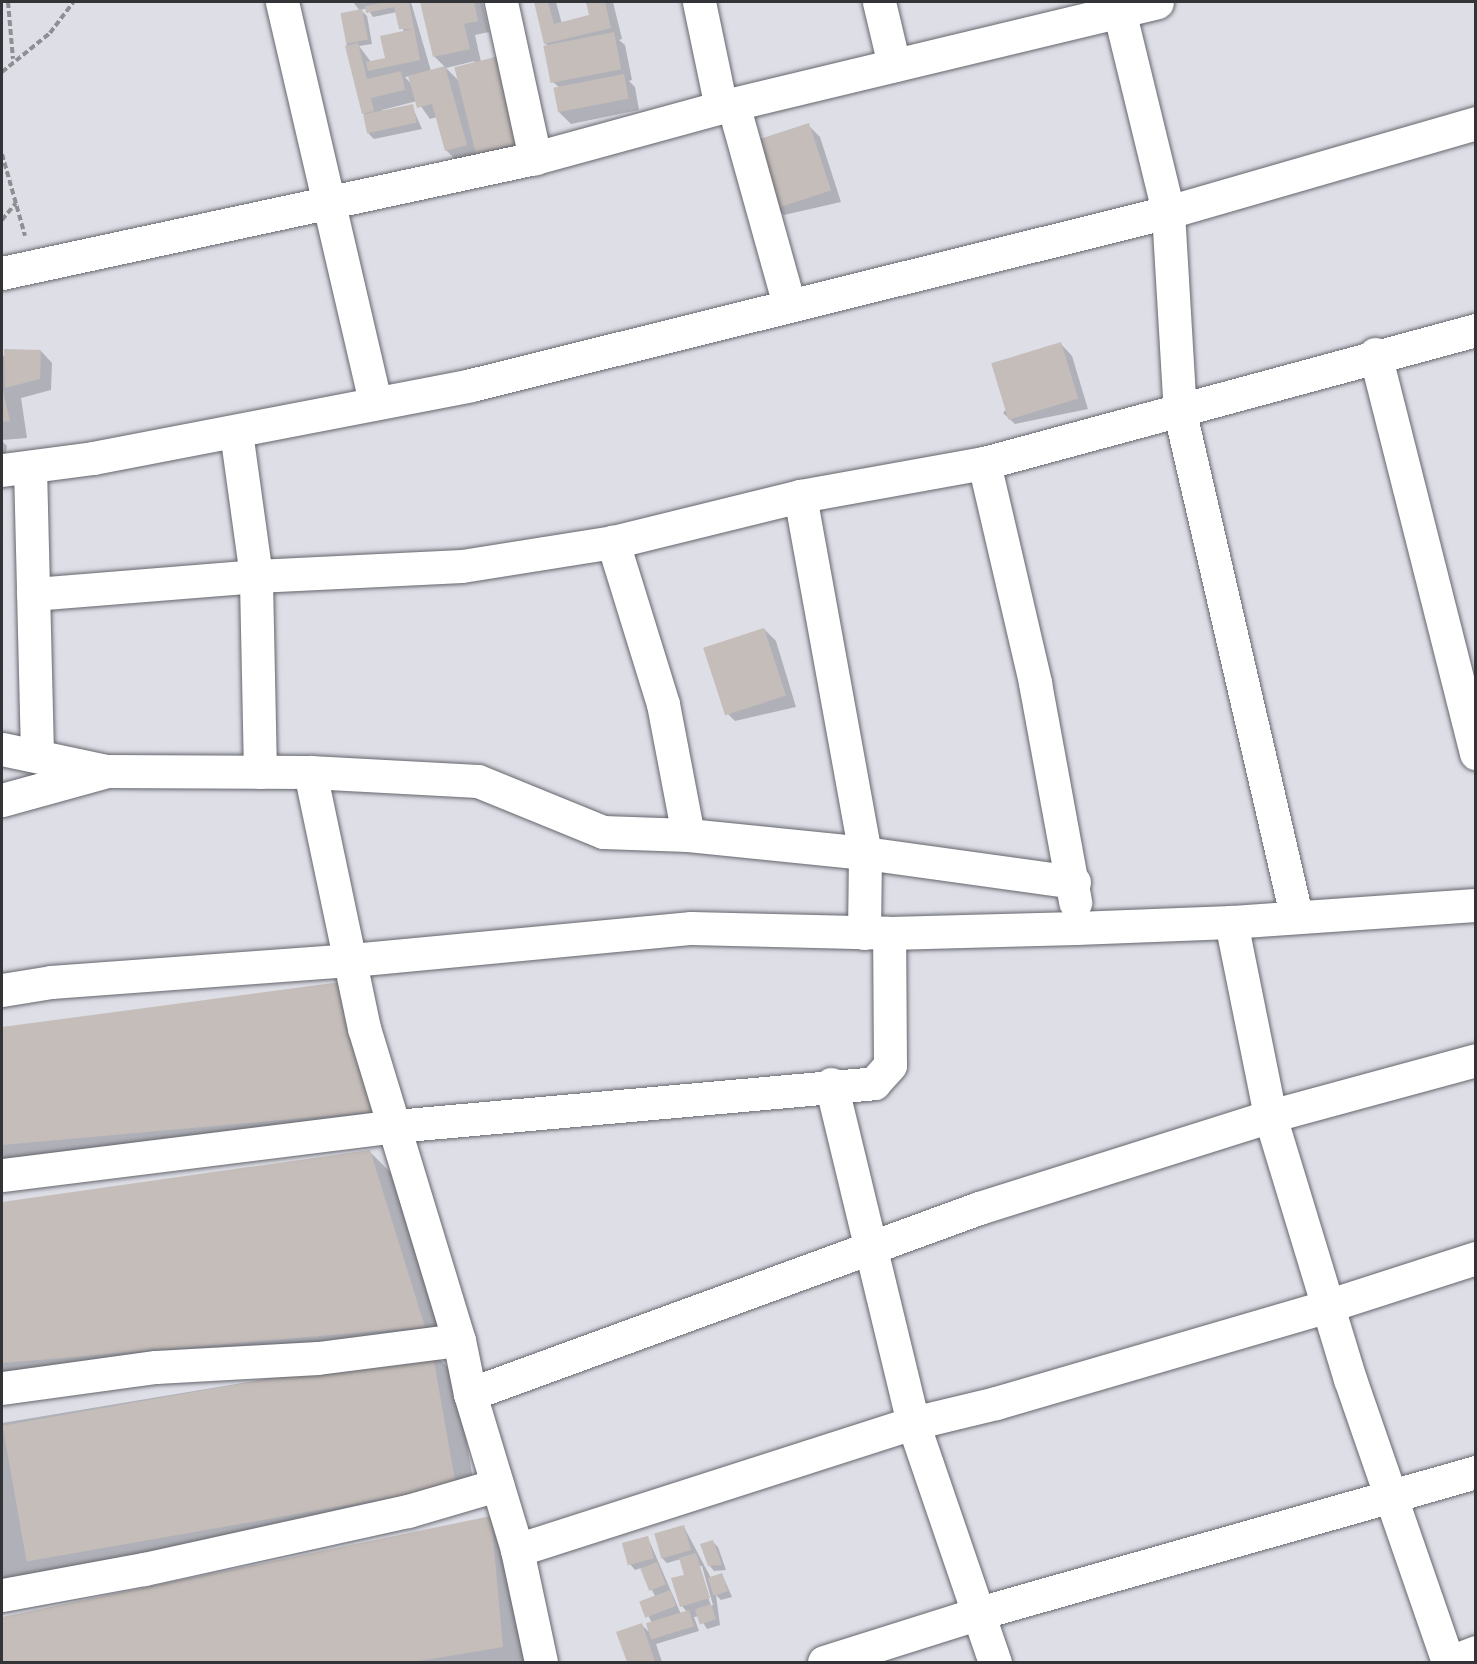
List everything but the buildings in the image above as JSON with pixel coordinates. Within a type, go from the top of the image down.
[{"type":"street","points":[[282,2],[375,403]]},
{"type":"street","points":[[501,2],[535,158]]},
{"type":"street","points":[[699,2],[727,106],[789,305]]},
{"type":"street","points":[[879,2],[894,65]]},
{"type":"street","points":[[2,273],[34,268],[535,158],[727,106],[1118,6],[1157,2]]},
{"type":"street","points":[[1118,6],[1168,212],[1180,413],[1296,915]]},
{"type":"street","points":[[37,755],[33,594],[16,468],[236,431],[471,385],[1168,212],[1476,123]]},
{"type":"street","points":[[33,594],[256,576],[462,566],[613,542],[800,496],[984,463],[1180,413],[1375,354],[1476,330]]},
{"type":"street","points":[[1375,354],[1476,753]]},
{"type":"street","points":[[236,431],[256,576],[260,772]]},
{"type":"street","points":[[984,463],[1035,683],[1074,882],[1076,928]]},
{"type":"street","points":[[2,1175],[395,1126],[831,1084],[873,1083],[890,1065],[876,933],[865,853],[800,496]]},
{"type":"street","points":[[613,542],[663,704],[688,835]]},
{"type":"street","points":[[2,749],[106,771],[310,772],[478,781],[603,832],[688,835],[865,853],[1074,882]]},
{"type":"street","points":[[2,800],[106,771]]},
{"type":"street","points":[[310,772],[352,960],[364,1028],[459,1340],[496,1485],[517,1550],[535,1661]]},
{"type":"street","points":[[2,990],[51,982],[352,960],[691,928],[876,933],[1076,928],[1231,922],[1296,915],[1476,905]]},
{"type":"street","points":[[1231,922],[1270,1116],[1327,1306],[1388,1495],[1449,1662],[1476,1652]]},
{"type":"street","points":[[471,1394],[871,1246],[1270,1116],[1476,1060]]},
{"type":"street","points":[[831,1084],[913,1423],[995,1662]]},
{"type":"street","points":[[517,1550],[913,1423],[996,1403],[1327,1306],[1476,1258]]},
{"type":"street","points":[[2,1388],[156,1366],[318,1358],[459,1340]]},
{"type":"street","points":[[824,1662],[979,1613],[1388,1495],[1476,1472]]},
{"type":"street","points":[[2,1595],[144,1569],[396,1514],[496,1485]]},
{"type":"path","points":[[8,2],[13,60]]},
{"type":"path","points":[[2,72],[13,60],[50,33],[73,2]]},
{"type":"path","points":[[2,154],[34,268]]},
{"type":"path","points":[[2,220],[16,203]]}]
